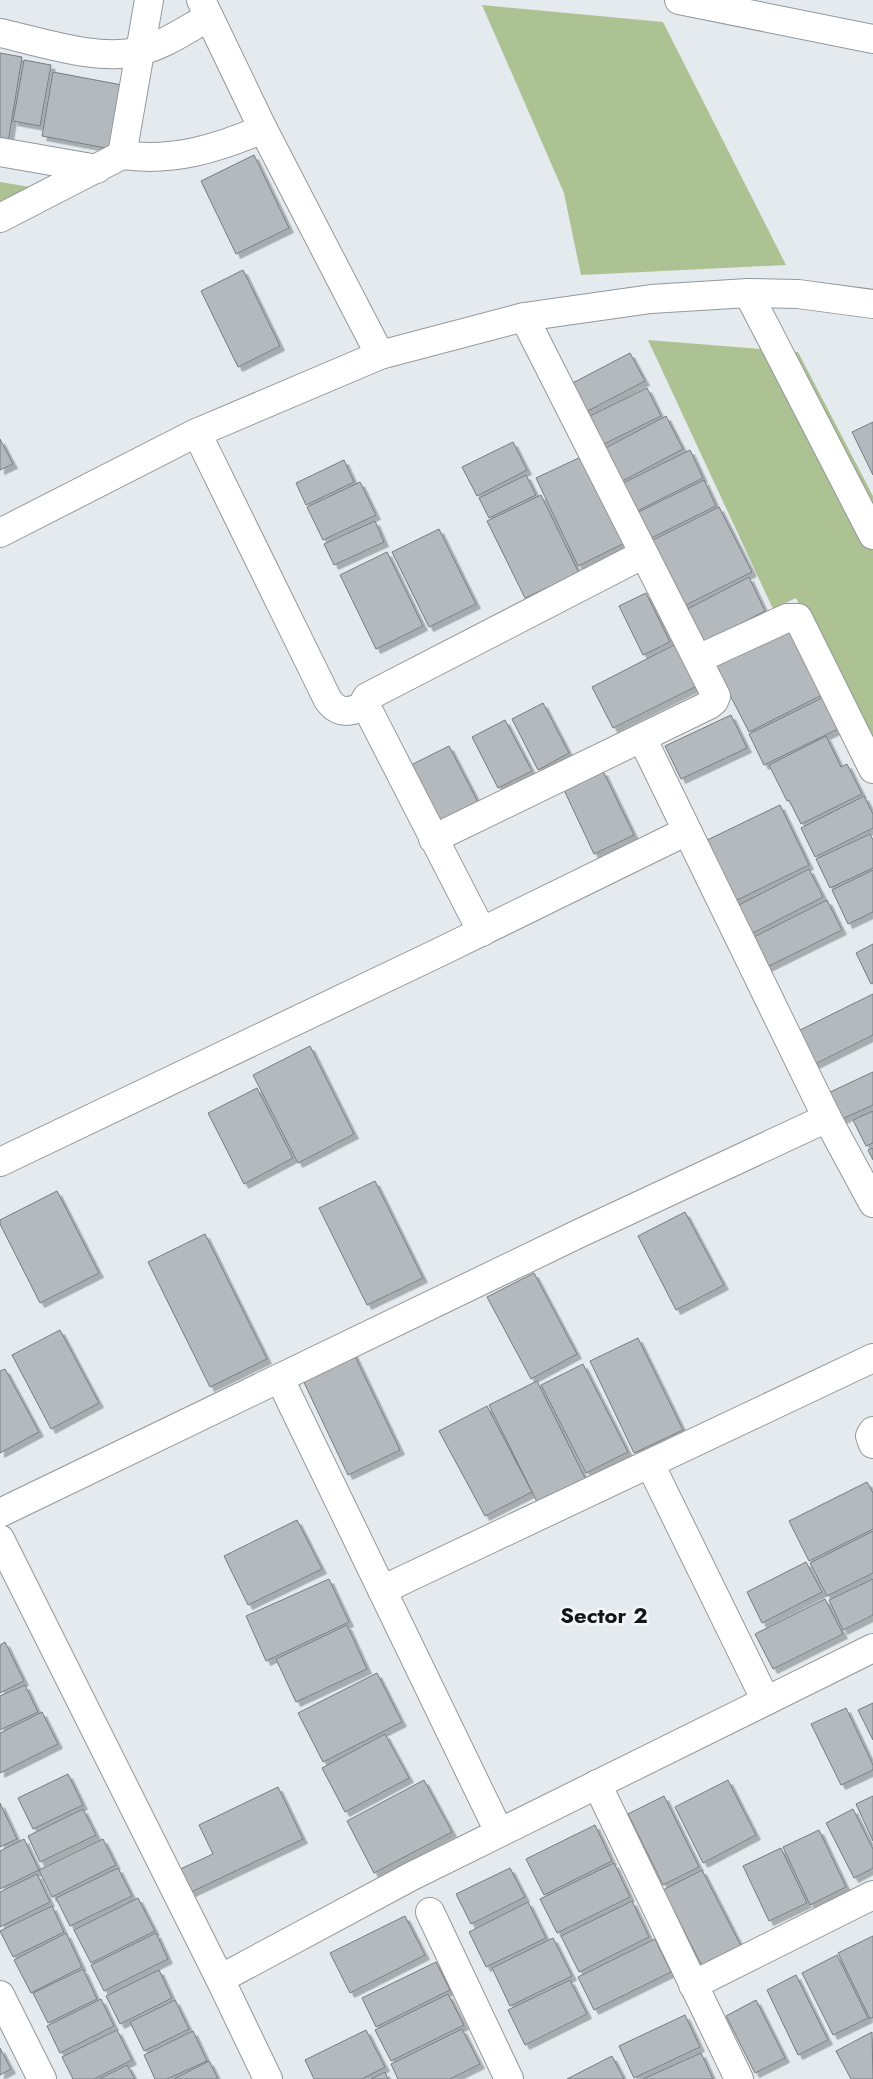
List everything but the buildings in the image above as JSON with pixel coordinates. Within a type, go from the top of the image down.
[{"type":"street","points":[[122,155],[150,0]]},
{"type":"street","points":[[679,0],[873,39]]},
{"type":"street","points":[[0,33],[115,56],[141,51],[162,43],[205,8],[263,129],[380,355]]},
{"type":"street","points":[[0,218],[122,155],[143,158],[181,155],[227,144],[263,129]]},
{"type":"street","points":[[0,152],[96,169]]},
{"type":"street","points":[[748,293],[873,535]]},
{"type":"street","points":[[0,532],[197,433],[380,355],[524,317],[651,299],[748,293],[798,294],[873,304]]},
{"type":"street","points":[[433,839],[642,738],[714,701],[716,696],[524,317]]},
{"type":"street","points":[[197,433],[328,700],[333,706],[347,712],[365,706]]},
{"type":"street","points":[[482,932],[364,702],[367,697],[644,554]]},
{"type":"street","points":[[698,659],[787,618],[798,618],[873,769]]},
{"type":"street","points":[[642,738],[827,1118],[873,1204]]},
{"type":"street","points":[[0,1162],[482,932],[687,831]]},
{"type":"street","points":[[0,1513],[578,1234],[827,1118]]},
{"type":"street","points":[[382,1590],[873,1358]]},
{"type":"street","points":[[280,1379],[499,1832]]},
{"type":"street","points":[[873,1431],[870,1436],[873,1444]]},
{"type":"street","points":[[650,1464],[766,1701]]},
{"type":"street","points":[[0,1538],[268,2079]]},
{"type":"street","points":[[220,1979],[412,1876],[873,1648]]},
{"type":"street","points":[[597,1784],[739,2079]]},
{"type":"street","points":[[693,1984],[873,1895]]},
{"type":"street","points":[[430,1912],[509,2079]]},
{"type":"street","points":[[0,1995],[42,2079]]},
{"type":"green space","points":[[482,5],[663,22],[786,265],[581,275],[564,193]]},
{"type":"green space","points":[[0,182],[30,187],[0,201]]},
{"type":"green space","points":[[648,340],[798,352],[873,496],[873,750],[796,598],[773,609]]},
{"type":"district","name":"Sector 2","points":[[604,1615]]}]
